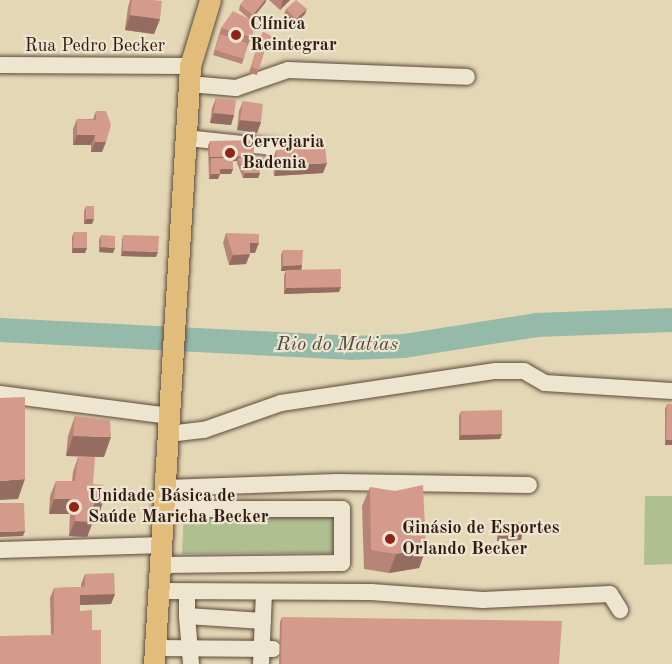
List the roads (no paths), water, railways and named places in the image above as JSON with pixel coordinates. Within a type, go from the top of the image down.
[{"type":"main road","points":[[155,656],[166,499],[189,75],[210,0]]},
{"type":"street","name":"Rua Pedro Becker","points":[[0,65],[189,75],[236,88],[288,70],[467,77]]},
{"type":"street","points":[[186,138],[310,151]]},
{"type":"street","points":[[0,394],[204,430],[281,403],[496,371],[524,370],[545,383],[672,391]]},
{"type":"street","points":[[166,499],[337,482],[529,485]]},
{"type":"street","points":[[0,550],[342,563],[342,509],[166,499]]},
{"type":"street","points":[[160,591],[370,592],[483,600],[610,594],[620,610]]},
{"type":"street","points":[[188,592],[190,656]]},
{"type":"street","points":[[155,656],[265,654],[264,593]]},
{"type":"street","points":[[187,616],[263,621]]},
{"type":"waterway","name":"Rio do Matias","points":[[0,330],[351,348],[404,346],[536,325],[672,320]]},
{"type":"place","name":"Clínica Reintegrar","points":[[236,35]]},
{"type":"place","name":"Cervejaria Badenia","points":[[230,153]]},
{"type":"place","name":"Unidade Básica de Saúde Maricha Becker","points":[[74,507]]},
{"type":"place","name":"Ginásio de Esportes Orlando Becker","points":[[390,539]]}]
